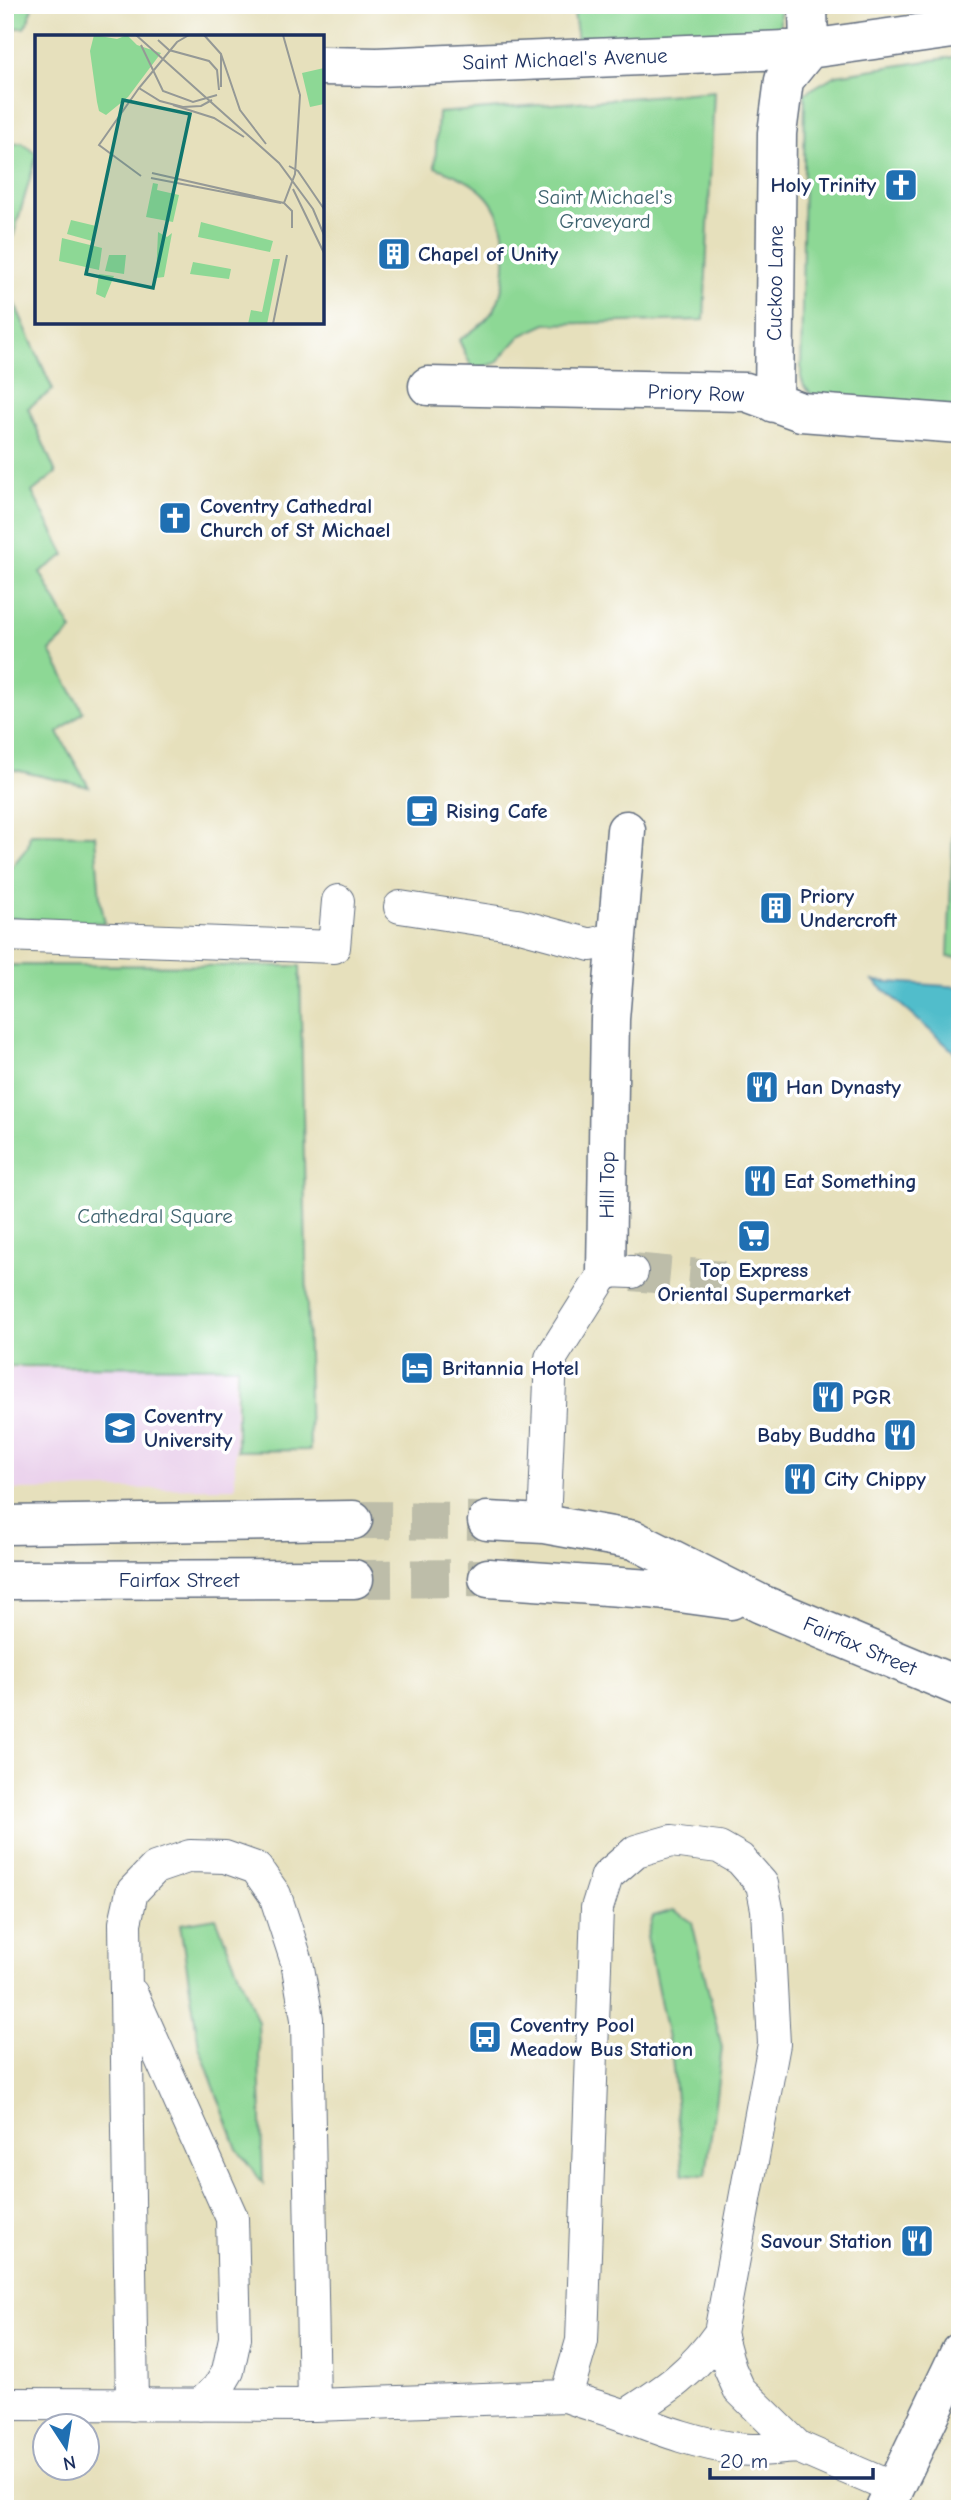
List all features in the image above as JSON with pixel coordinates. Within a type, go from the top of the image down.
[{"type":"street","points":[[808,5],[809,49]]},
{"type":"street","name":"Saint Michael's Avenue","points":[[324,66],[377,67],[809,49],[960,28]]},
{"type":"street","name":"Cuckoo Lane","points":[[774,403],[777,133],[783,80],[809,49]]},
{"type":"street","name":"Priory Row","points":[[428,386],[746,392],[814,414],[960,424]]},
{"type":"street","name":"Hill Top","points":[[619,1271],[610,1019],[626,830]]},
{"type":"street","points":[[5,1525],[352,1520]]},
{"type":"street","name":"Fairfax Street","points":[[487,1521],[544,1524],[634,1540],[761,1604],[960,1687]]},
{"type":"street","name":"Fairfax Street","points":[[488,1578],[650,1589],[761,1604]]},
{"type":"street","name":"Fairfax Street","points":[[5,1580],[354,1579]]},
{"type":"street","points":[[890,2499],[960,2353]]},
{"type":"lane","points":[[5,934],[334,947],[338,901]]},
{"type":"lane","points":[[400,906],[517,925],[591,945],[617,937]]},
{"type":"lane","name":"Hill Top","points":[[544,1524],[551,1358],[619,1271]]},
{"type":"lane","points":[[566,2396],[582,2341],[597,1908],[607,1876],[636,1850],[671,1841],[719,1847],[740,1859],[762,1884],[767,1909],[774,2044],[720,2333],[705,2355],[683,2377],[625,2416]]},
{"type":"lane","points":[[132,2405],[125,1923],[132,1892],[155,1868],[190,1856],[225,1857],[256,1868],[275,1895],[297,1962],[307,2019],[314,2404]]},
{"type":"lane","points":[[127,1983],[232,2218],[235,2337],[228,2371],[218,2388],[200,2404]]},
{"type":"lane","points":[[720,2333],[739,2389],[798,2447],[890,2499]]},
{"type":"lane","points":[[5,2404],[314,2404],[566,2396],[667,2434],[740,2450],[798,2447]]},
{"type":"shaded area","name":"Coventry University","points":[[235,1367],[235,1488],[5,1490],[5,1368]]},
{"type":"green space","points":[[5,5],[32,5],[30,18],[24,28],[5,28]]},
{"type":"green space","points":[[573,5],[780,5],[780,32],[578,42]]},
{"type":"green space","points":[[960,56],[960,408],[814,397],[804,386],[801,377],[805,93],[836,75]]},
{"type":"green space","name":"Saint Michael's Graveyard","points":[[714,91],[704,320],[546,324],[520,336],[496,363],[473,370],[459,340],[487,319],[498,302],[504,276],[505,247],[500,220],[487,197],[462,179],[435,167],[438,113]]},
{"type":"green space","points":[[22,143],[35,153],[35,161],[5,265],[5,145]]},
{"type":"green space","points":[[5,272],[9,291],[53,390],[28,408],[56,473],[32,492],[65,555],[40,572],[72,630],[50,651],[83,712],[58,733],[89,787],[11,769],[5,763]]},
{"type":"green space","points":[[954,803],[960,803],[960,958],[948,957]]},
{"type":"green space","points":[[30,834],[95,835],[100,899],[105,923],[5,918],[5,876],[28,846]]},
{"type":"green space","name":"Cathedral Square","points":[[5,965],[300,966],[310,1450],[237,1451],[237,1367],[5,1366]]},
{"type":"green space","points":[[674,1910],[692,1922],[722,2048],[706,2175],[683,2174],[672,2058],[647,1937],[653,1916]]},
{"type":"green space","points":[[216,1918],[258,2022],[263,2183],[237,2149],[199,2046],[180,1924]]},
{"type":"water","points":[[874,981],[960,987],[960,1057]]},
{"type":"tunnel","points":[[632,1272],[723,1280]]},
{"type":"tunnel","points":[[353,1520],[487,1521]]},
{"type":"tunnel","points":[[354,1579],[488,1578]]},
{"type":"place","name":"Holy Trinity","points":[[901,185]]},
{"type":"place","name":"Chapel of Unity","points":[[394,254]]},
{"type":"place","name":"Coventry Cathedral Church of St Michael","points":[[175,518]]},
{"type":"place","name":"Rising Cafe","points":[[422,811]]},
{"type":"place","name":"Priory Undercroft","points":[[776,908]]},
{"type":"place","name":"Han Dynasty","points":[[762,1087]]},
{"type":"place","name":"Eat Something","points":[[760,1181]]},
{"type":"place","name":"Top Express Oriental Supermarket","points":[[754,1236]]},
{"type":"place","name":"Britannia Hotel","points":[[417,1368]]},
{"type":"place","name":"PGR","points":[[828,1397]]},
{"type":"place","name":"Coventry University","points":[[120,1428]]},
{"type":"place","name":"Baby Buddha","points":[[900,1435]]},
{"type":"place","name":"City Chippy","points":[[800,1479]]},
{"type":"place","name":"Coventry Pool Meadow Bus Station","points":[[485,2037]]},
{"type":"place","name":"Savour Station","points":[[917,2241]]}]
